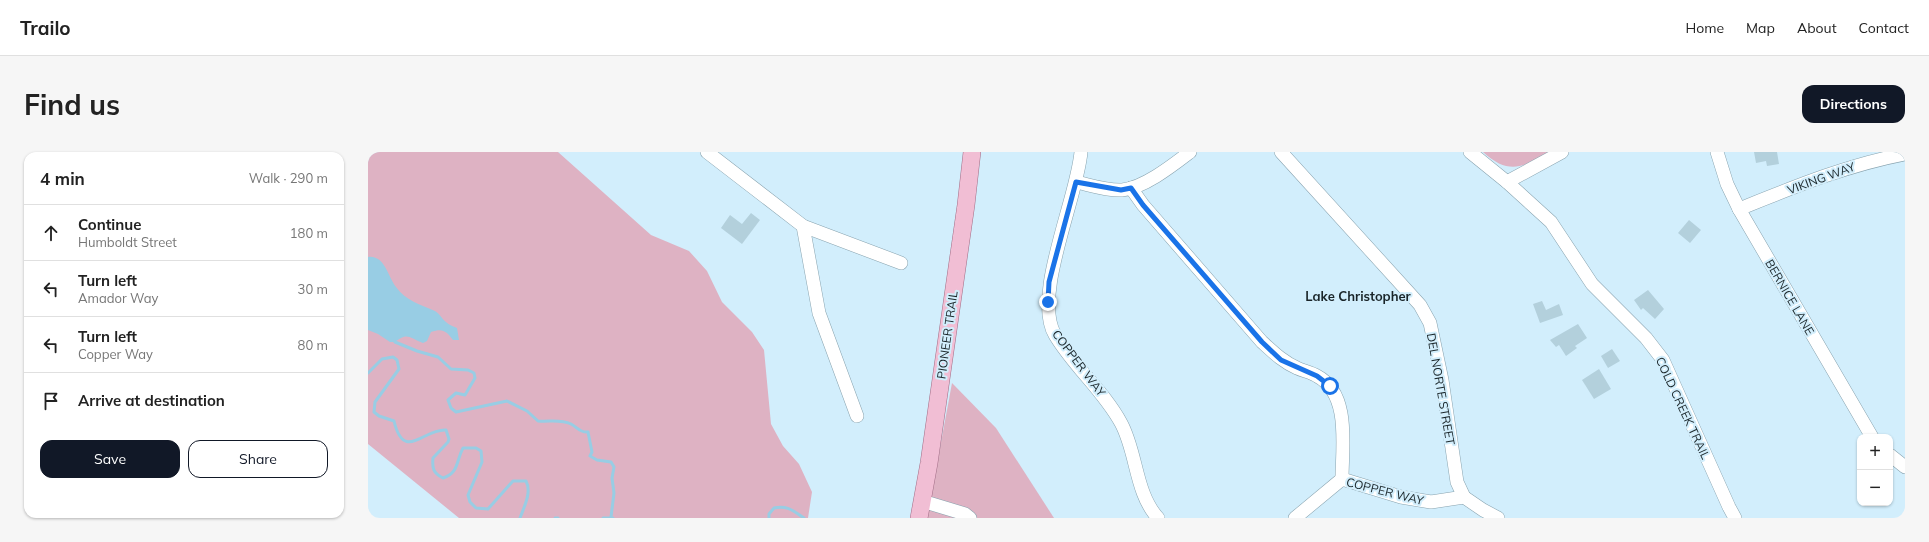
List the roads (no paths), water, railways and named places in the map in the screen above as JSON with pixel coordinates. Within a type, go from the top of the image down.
[{"type":"main road","name":"PIONEER TRAIL","points":[[919,518],[966,205],[972,152]]},
{"type":"street","points":[[707,152],[803,226],[901,263]]},
{"type":"street","name":"COPPER WAY","points":[[1081,152],[1076,182],[1049,282],[1049,320],[1054,335],[1108,403],[1121,423],[1129,442],[1145,496],[1158,518]]},
{"type":"street","points":[[1076,182],[1121,190],[1131,188],[1149,180],[1190,152]]},
{"type":"street","name":"DEL NORTE STREET","points":[[1280,152],[1420,305],[1430,324],[1442,380],[1454,465],[1458,482],[1464,497]]},
{"type":"street","name":"COLD CREEK TRAIL","points":[[1470,152],[1507,182],[1551,222],[1592,284],[1646,338],[1663,360],[1729,507],[1736,518]]},
{"type":"street","points":[[1507,182],[1562,152]]},
{"type":"street","name":"BERNICE LANE","points":[[1717,152],[1727,184],[1739,209],[1870,434]]},
{"type":"street","name":"VIKING WAY","points":[[1739,209],[1822,176],[1870,161],[1905,154]]},
{"type":"street","points":[[1131,188],[1143,205],[1262,342],[1281,360],[1317,376],[1330,386],[1341,416],[1342,479]]},
{"type":"street","points":[[803,226],[819,313],[857,416]]},
{"type":"street","points":[[1893,457],[1905,467]]},
{"type":"street","name":"COPPER WAY","points":[[1295,518],[1342,479],[1401,497],[1431,502],[1464,497]]},
{"type":"street","points":[[1464,497],[1498,518]]},
{"type":"street","points":[[922,501],[965,514],[970,518]]},
{"type":"water","points":[[368,257],[374,257],[382,263],[393,283],[400,292],[414,302],[435,311],[447,323],[457,328],[459,340],[453,340],[446,332],[439,330],[431,332],[427,341],[423,343],[409,337],[403,337],[395,342],[390,342],[378,334],[368,330]]},
{"type":"waterway","points":[[395,342],[417,351],[438,357],[451,369],[468,370],[474,373],[475,378],[465,395],[456,393],[448,400],[451,408],[456,412],[507,401],[527,411],[538,421],[563,422],[571,424],[583,432],[588,432],[592,452],[590,456],[597,460],[611,462],[614,467],[612,478],[614,493],[611,517]]},
{"type":"waterway","points":[[368,373],[382,359],[393,357],[397,360],[399,369],[375,402],[374,412],[379,416],[394,421],[398,433],[403,440],[409,442],[438,431],[446,430],[449,439],[448,442],[433,458],[434,470],[437,474],[443,478],[452,473],[455,470],[463,448],[476,448],[481,451],[482,462],[468,495],[470,502],[476,508],[488,509],[513,481],[526,481],[528,485],[528,495],[520,518]]},
{"type":"waterway","points":[[769,518],[769,514],[774,508],[779,507],[790,509],[804,518]]},
{"type":"waterway","points":[[603,518],[613,518]]},
{"type":"district","name":"Lake Christopher","points":[[1358,296]]}]
